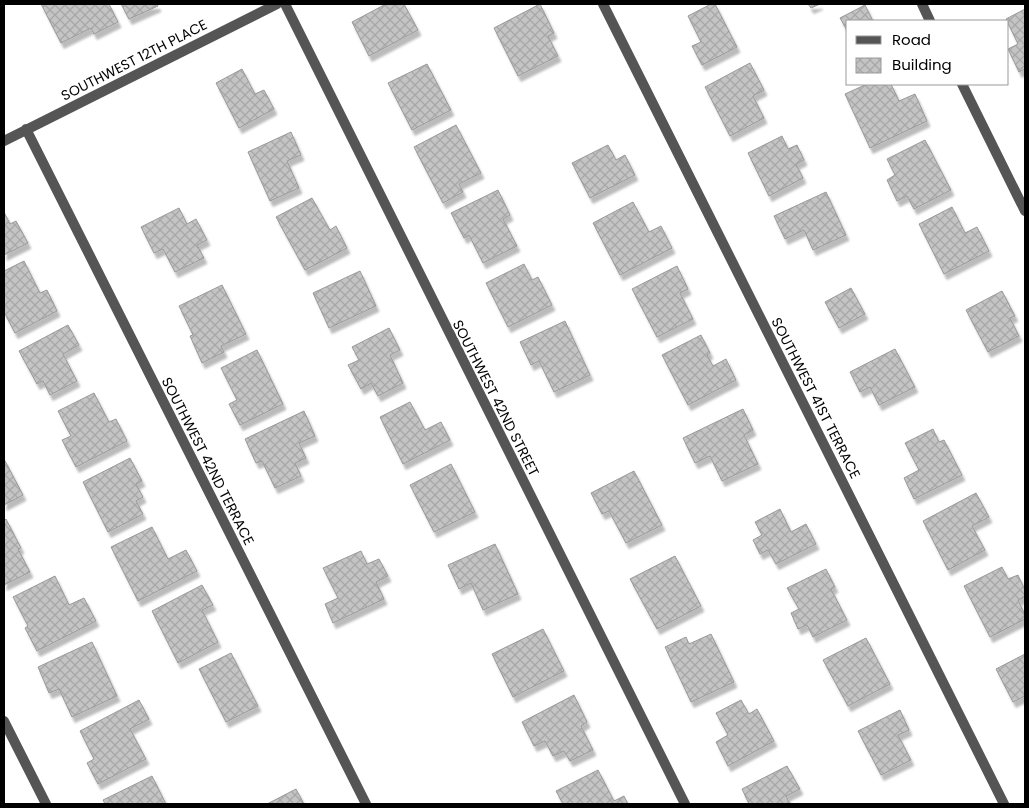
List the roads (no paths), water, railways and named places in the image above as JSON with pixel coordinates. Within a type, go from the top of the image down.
[{"type":"street","name":"SOUTHWEST 12TH PLACE","points":[[4,141],[276,4]]},
{"type":"street","name":"SOUTHWEST 42ND STREET","points":[[285,4],[685,804]]},
{"type":"street","name":"SOUTHWEST 41ST TERRACE","points":[[604,4],[1004,804]]},
{"type":"street","points":[[922,4],[930,20]]},
{"type":"street","points":[[962,85],[1025,211]]},
{"type":"street","name":"SOUTHWEST 42ND TERRACE","points":[[26,129],[366,804]]},
{"type":"street","points":[[4,721],[46,804]]}]
